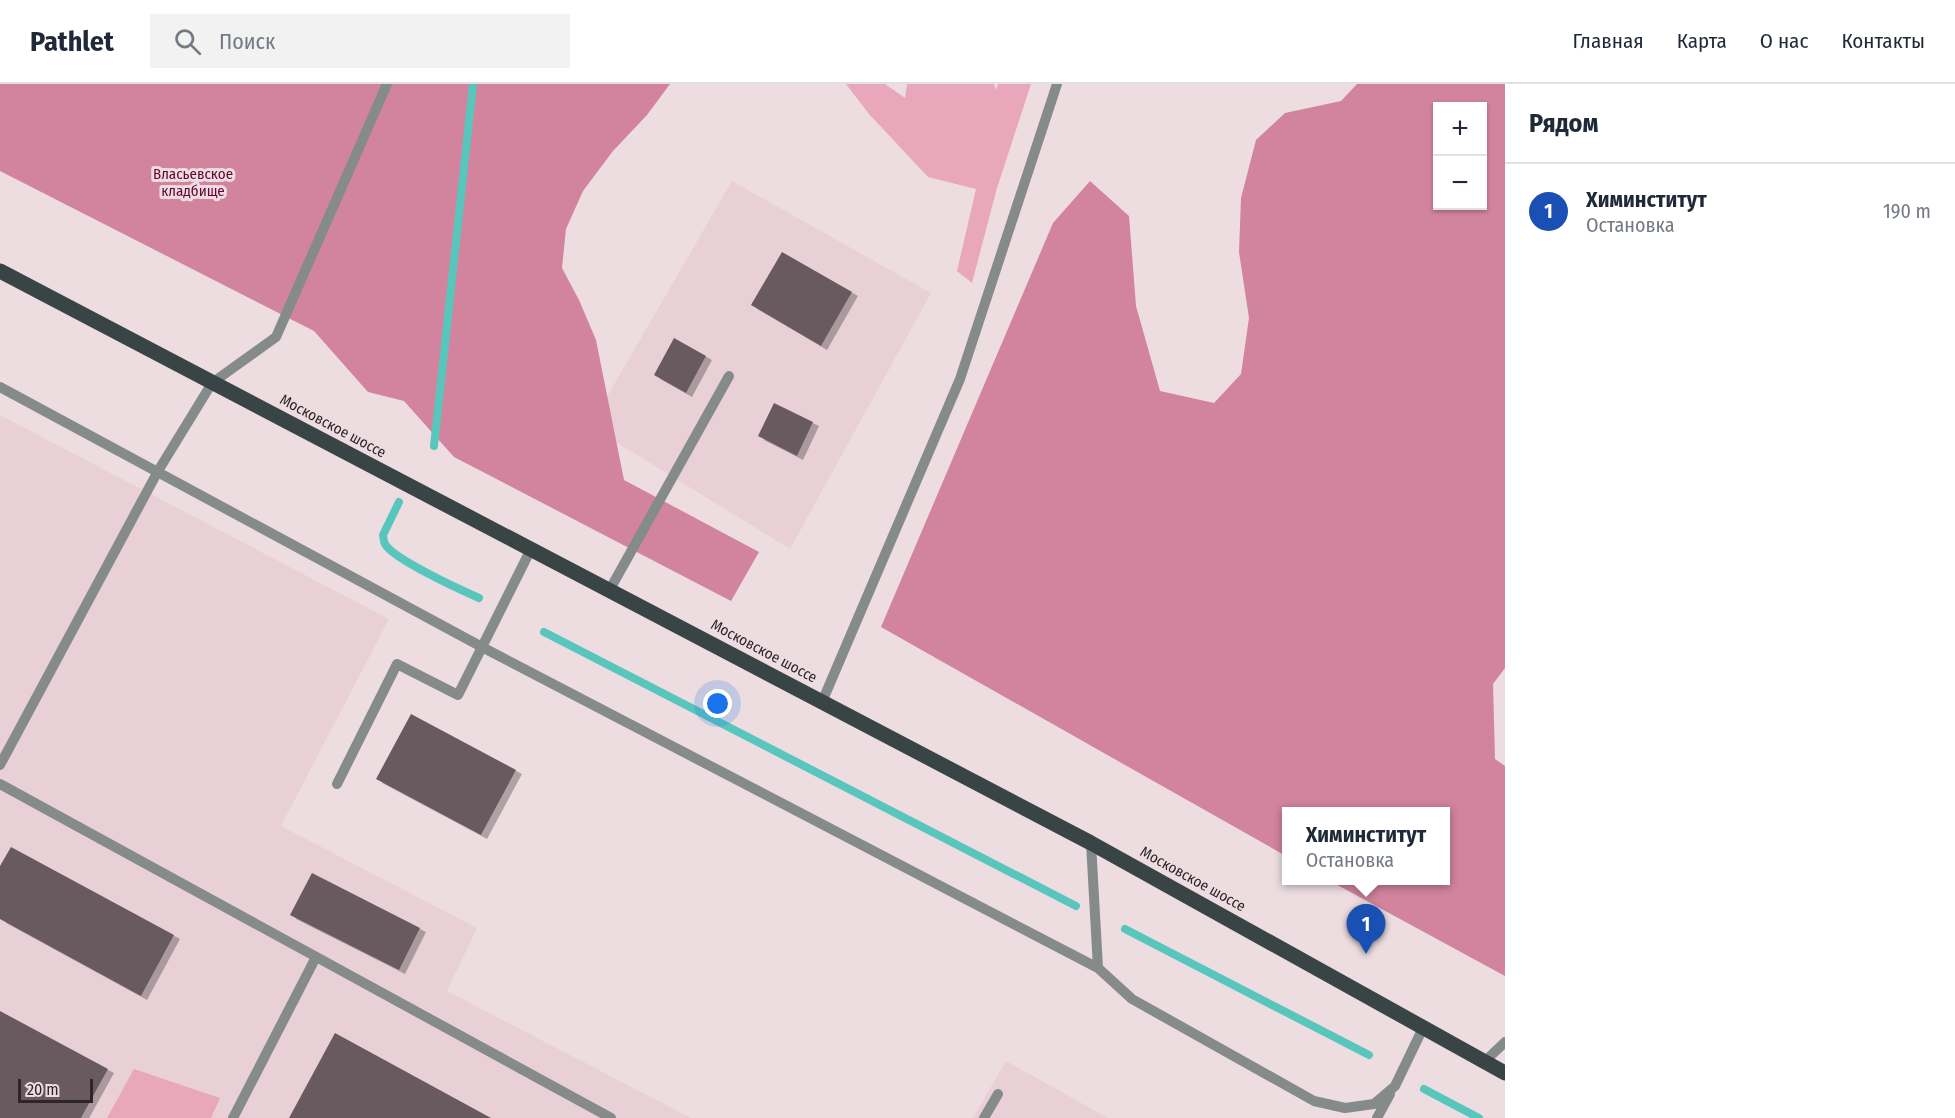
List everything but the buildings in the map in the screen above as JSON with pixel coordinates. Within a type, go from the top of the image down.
[{"type":"main road","name":"Московское шоссе","points":[[2,275],[1091,843],[1505,1073]]},
{"type":"lane","points":[[0,765],[158,471],[212,383],[276,337],[387,84]]},
{"type":"lane","points":[[822,702],[960,379],[1057,84]]},
{"type":"lane","points":[[609,591],[729,376]]},
{"type":"lane","points":[[0,387],[482,646],[1098,968],[1132,999],[1314,1101],[1345,1108],[1374,1104],[1395,1086]]},
{"type":"lane","points":[[337,784],[397,664],[458,695],[531,549]]},
{"type":"lane","points":[[0,784],[611,1118]]},
{"type":"lane","points":[[1091,843],[1098,968]]},
{"type":"lane","points":[[233,1118],[316,957]]},
{"type":"lane","points":[[1377,1118],[1423,1028]]},
{"type":"lane","points":[[1484,1062],[1505,1042]]},
{"type":"lane","points":[[984,1118],[998,1094]]},
{"type":"shaded area","points":[[846,84],[885,84],[905,98],[907,84],[994,84],[996,90],[998,84],[1031,84],[997,188],[972,283],[957,271],[976,189],[928,177],[869,114]]},
{"type":"shaded area","points":[[732,181],[931,293],[790,549],[590,426]]},
{"type":"shaded area","points":[[0,415],[389,619],[281,826],[477,928],[447,991],[691,1118],[0,1118]]},
{"type":"shaded area","points":[[1006,1061],[1108,1118],[973,1118]]},
{"type":"shaded area","points":[[134,1069],[220,1098],[211,1118],[107,1118]]},
{"type":"green space","name":"Власьевское кладбище","points":[[0,84],[670,84],[647,115],[613,151],[583,191],[566,229],[562,268],[596,340],[624,480],[759,552],[731,601],[454,457],[404,401],[368,392],[314,331],[0,171]]},
{"type":"green space","points":[[1357,84],[1505,84],[1505,668],[1493,684],[1495,759],[1505,766],[1505,976],[1337,885],[1450,885],[1450,807],[1282,807],[1282,854],[881,627],[1053,223],[1090,181],[1129,216],[1136,306],[1160,391],[1214,403],[1241,374],[1249,318],[1239,252],[1241,198],[1256,140],[1285,113],[1341,101]]},
{"type":"waterway","points":[[434,446],[473,84]]},
{"type":"waterway","points":[[399,502],[383,535],[385,544],[414,566],[479,598]]},
{"type":"waterway","points":[[544,632],[1076,906]]},
{"type":"waterway","points":[[1125,929],[1369,1055]]},
{"type":"waterway","points":[[1424,1089],[1479,1118]]},
{"type":"place","name":"Химинститут","points":[[1366,954]]}]
